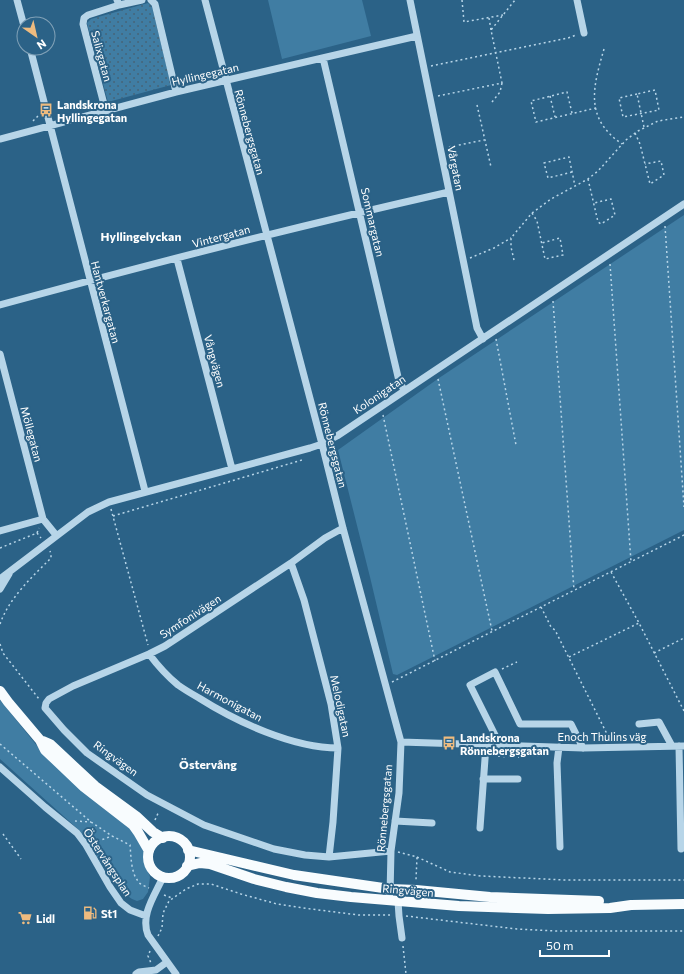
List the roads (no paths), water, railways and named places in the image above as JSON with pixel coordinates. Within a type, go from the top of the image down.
[{"type":"main road","name":"Ringvägen","points":[[0,690],[8,702],[40,740],[45,750],[72,776],[133,825],[149,851],[148,862],[151,869],[156,874],[163,877]]},
{"type":"main road","name":"Ringvägen","points":[[40,740],[50,744],[95,786],[136,816],[153,832],[162,838],[173,837],[179,840],[188,850],[294,875],[390,889],[490,897],[610,902],[631,905]]},
{"type":"main road","points":[[149,851],[154,843],[162,838]]},
{"type":"main road","points":[[163,877],[171,878],[179,875],[187,866],[189,858],[188,850]]},
{"type":"main road","name":"Ringvägen","points":[[187,866],[200,863],[210,864],[254,879],[286,887],[317,893],[394,901],[508,908],[610,908],[631,905],[684,904]]},
{"type":"street","points":[[17,0],[21,16]]},
{"type":"street","name":"Salixgatan","points":[[106,112],[83,24],[84,18],[118,3],[142,0]]},
{"type":"street","points":[[151,0],[154,4],[176,92]]},
{"type":"street","name":"Rönnebergsgatan","points":[[204,0],[401,742],[399,793],[391,850],[390,889],[398,916],[402,938]]},
{"type":"street","name":"Vårgatan","points":[[410,0],[477,328],[483,339]]},
{"type":"street","points":[[577,0],[584,33]]},
{"type":"street","name":"Hyllingegatan","points":[[0,139],[106,112],[176,92],[417,36]]},
{"type":"street","name":"Hantverkargatan","points":[[32,56],[89,281],[145,491]]},
{"type":"street","name":"Sommargatan","points":[[323,58],[399,381],[404,390]]},
{"type":"street","name":"Vintergatan","points":[[0,305],[267,235],[359,212],[449,192]]},
{"type":"street","name":"Kolonigatan","points":[[0,579],[88,512],[109,502],[322,444],[337,436],[684,204]]},
{"type":"street","name":"Vångvägen","points":[[177,259],[232,469]]},
{"type":"street","name":"Möllegatan","points":[[0,354],[43,519]]},
{"type":"street","points":[[0,531],[43,519],[56,535]]},
{"type":"street","name":"Symfonivägen","points":[[45,708],[49,699],[73,686],[165,646],[291,563],[325,538],[343,528]]},
{"type":"street","name":"Melodigatan","points":[[291,563],[304,600],[331,704],[338,748],[329,857]]},
{"type":"street","name":"Kolonigatan","points":[[0,589],[11,571]]},
{"type":"street","name":"Harmonigatan","points":[[149,654],[164,672],[180,686],[214,708],[241,722],[263,731],[308,745],[338,748]]},
{"type":"street","points":[[496,745],[496,738],[470,685],[495,672],[520,724],[571,724],[583,748]]},
{"type":"street","name":"Ringvägen","points":[[45,708],[87,753],[147,795],[204,825],[274,849],[304,855],[329,857],[391,850]]},
{"type":"street","points":[[640,724],[659,722],[678,746],[680,850]]},
{"type":"street","name":"Enoch Thulins väg","points":[[401,742],[583,748],[678,746]]},
{"type":"street","points":[[480,828],[486,745]]},
{"type":"street","points":[[559,747],[557,760],[560,847]]},
{"type":"street","name":"Östervångsplan","points":[[0,767],[77,834],[86,845],[121,903],[130,910],[146,916]]},
{"type":"street","points":[[483,779],[518,779]]},
{"type":"street","points":[[395,821],[432,823]]},
{"type":"street","points":[[163,877],[145,921],[148,935],[176,974]]},
{"type":"street","points":[[136,974],[138,972],[156,970],[167,962]]},
{"type":"place","name":"Landskrona Hyllingegatan","points":[[46,110]]},
{"type":"place","name":"Landskrona Rönnebergsgatan","points":[[449,743]]},
{"type":"place","name":"St1","points":[[90,913]]},
{"type":"place","name":"Lidl","points":[[25,918]]},
{"type":"district","name":"Hyllingelyckan","points":[[141,236]]},
{"type":"district","name":"Östervång","points":[[208,764]]}]
